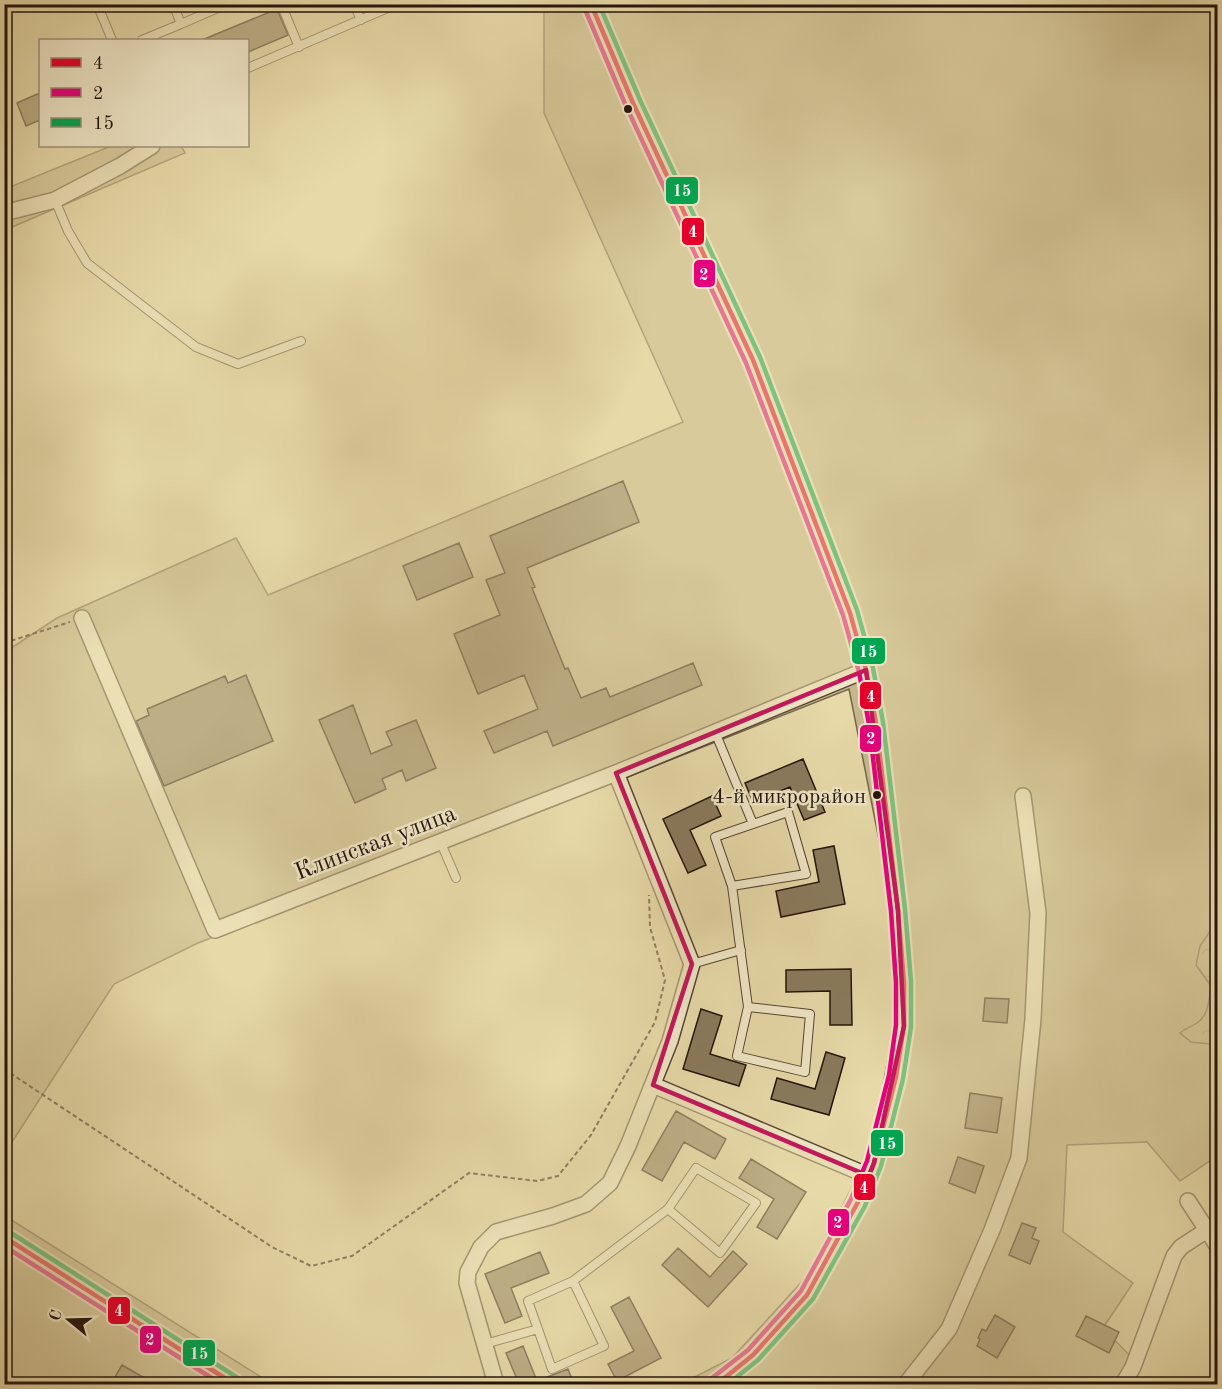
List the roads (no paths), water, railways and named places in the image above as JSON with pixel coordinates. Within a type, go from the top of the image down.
[{"type":"street","points":[[591,4],[633,104],[753,360],[850,613],[866,670],[876,723],[897,899],[904,982],[904,1026],[896,1077],[869,1176],[858,1202],[807,1295],[753,1355],[717,1384]]},
{"type":"street","points":[[4,213],[55,200],[120,166],[150,147]]},
{"type":"street","name":"Клинская улица","points":[[82,618],[214,930],[616,773],[866,670]]},
{"type":"street","points":[[496,1384],[467,1283],[468,1272],[481,1247],[496,1232],[586,1204],[610,1183],[628,1146],[670,1041],[692,964],[616,773]]},
{"type":"street","points":[[906,1384],[949,1329],[992,1230],[1019,1158],[1033,1019],[1038,914],[1023,796]]},
{"type":"street","points":[[653,1085],[869,1176]]},
{"type":"street","points":[[1188,1201],[1218,1247]]},
{"type":"street","points":[[1123,1384],[1132,1367],[1174,1256],[1181,1247],[1207,1230]]},
{"type":"street","points":[[4,1237],[234,1384]]},
{"type":"street","points":[[4,1382],[9,1384]]},
{"type":"lane","points":[[97,4],[112,39]]},
{"type":"lane","points":[[173,4],[182,24]]},
{"type":"lane","points":[[144,39],[227,4]]},
{"type":"lane","points":[[281,4],[298,47]]},
{"type":"lane","points":[[354,4],[361,20]]},
{"type":"lane","points":[[249,69],[397,4]]},
{"type":"lane","points":[[55,200],[68,231],[87,262],[196,347],[238,364],[301,342]]},
{"type":"lane","points":[[715,732],[753,824]]},
{"type":"lane","points":[[732,886],[806,874],[788,812],[715,837],[732,886],[748,1007],[737,1056],[805,1072],[810,1014],[748,1007]]},
{"type":"lane","points":[[440,840],[456,878]]},
{"type":"lane","points":[[692,964],[741,950]]},
{"type":"lane","points":[[573,1281],[604,1346],[552,1369],[528,1301],[573,1281],[668,1209],[696,1168],[756,1203],[720,1253],[668,1209]]},
{"type":"lane","points":[[485,1344],[538,1329]]},
{"type":"place","name":"4-й микрорайон","points":[[877,795]]}]
